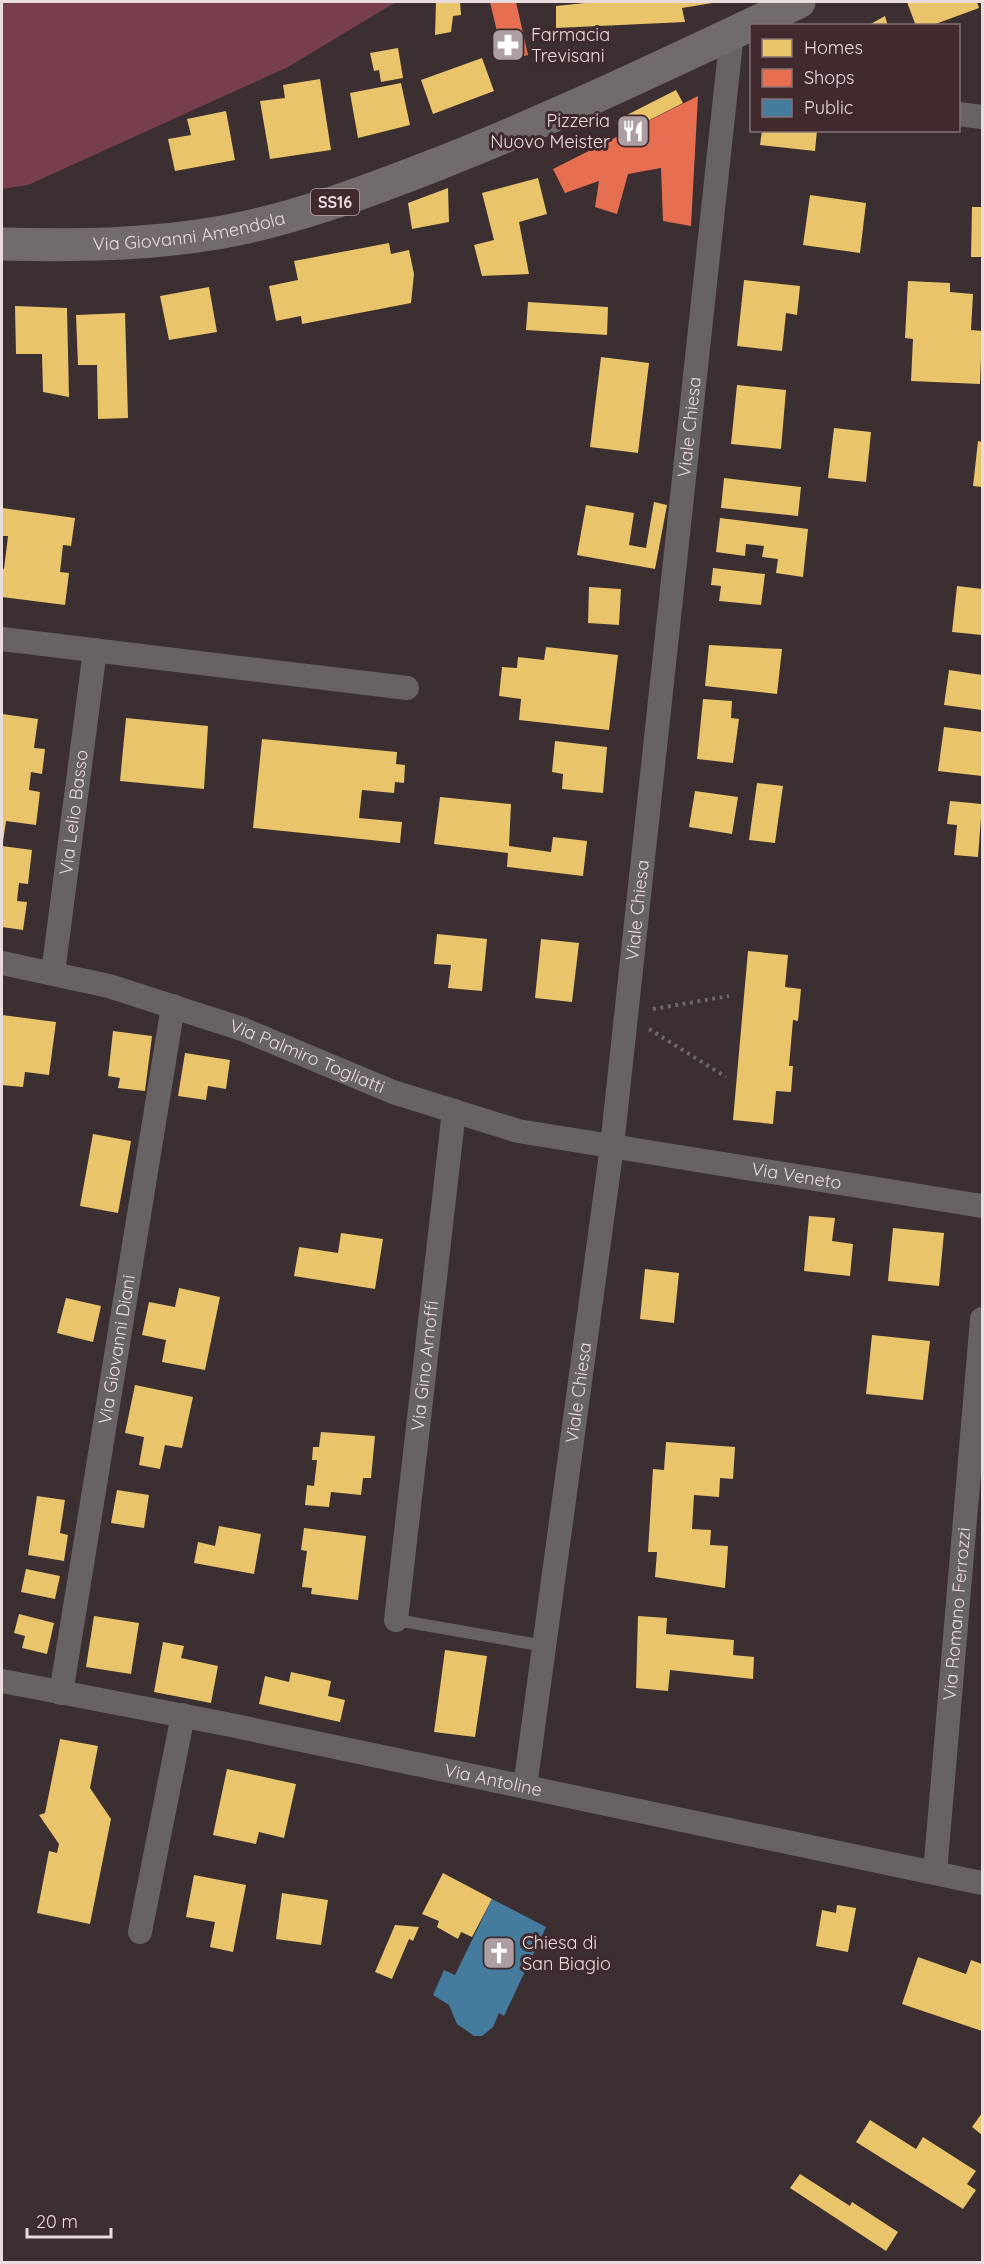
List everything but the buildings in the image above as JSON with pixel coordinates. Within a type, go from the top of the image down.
[{"type":"main road","name":"Via Giovanni Amendola","points":[[751,24],[799,2]]},
{"type":"main road","name":"Via Giovanni Amendola","points":[[2,244],[83,246],[181,238],[225,231],[315,209],[385,184],[553,116],[750,25]]},
{"type":"street","name":"Viale Chiesa","points":[[525,1787],[612,1146],[732,33]]},
{"type":"street","points":[[960,114],[982,117]]},
{"type":"street","points":[[2,639],[407,688]]},
{"type":"street","name":"Via Lelio Basso","points":[[53,973],[95,650]]},
{"type":"street","name":"Via Palmiro Togliatti","points":[[2,963],[110,986],[173,1006],[242,1029],[393,1092],[518,1131],[612,1146]]},
{"type":"street","name":"Via Giovanni Diani","points":[[61,1693],[173,1006]]},
{"type":"street","name":"Via Gino Arnoffi","points":[[396,1620],[454,1111]]},
{"type":"street","name":"Via Veneto","points":[[612,1146],[982,1206]]},
{"type":"street","name":"Via Romano Ferrozzi","points":[[935,1873],[982,1319]]},
{"type":"street","name":"Via Antoline","points":[[2,1681],[183,1715],[982,1883]]},
{"type":"street","points":[[140,1932],[183,1715]]},
{"type":"lane","points":[[396,1620],[545,1646]]},
{"type":"path","points":[[626,1014],[729,996]]},
{"type":"path","points":[[626,1014],[726,1077]]},
{"type":"shaded area","points":[[2,2],[396,2],[288,67],[28,185],[2,189]]},
{"type":"place","name":"Farmacia Trevisani","points":[[508,45]]},
{"type":"place","name":"Pizzeria Nuovo Meister","points":[[633,131]]},
{"type":"place","name":"Chiesa di San Biagio","points":[[499,1953]]}]
